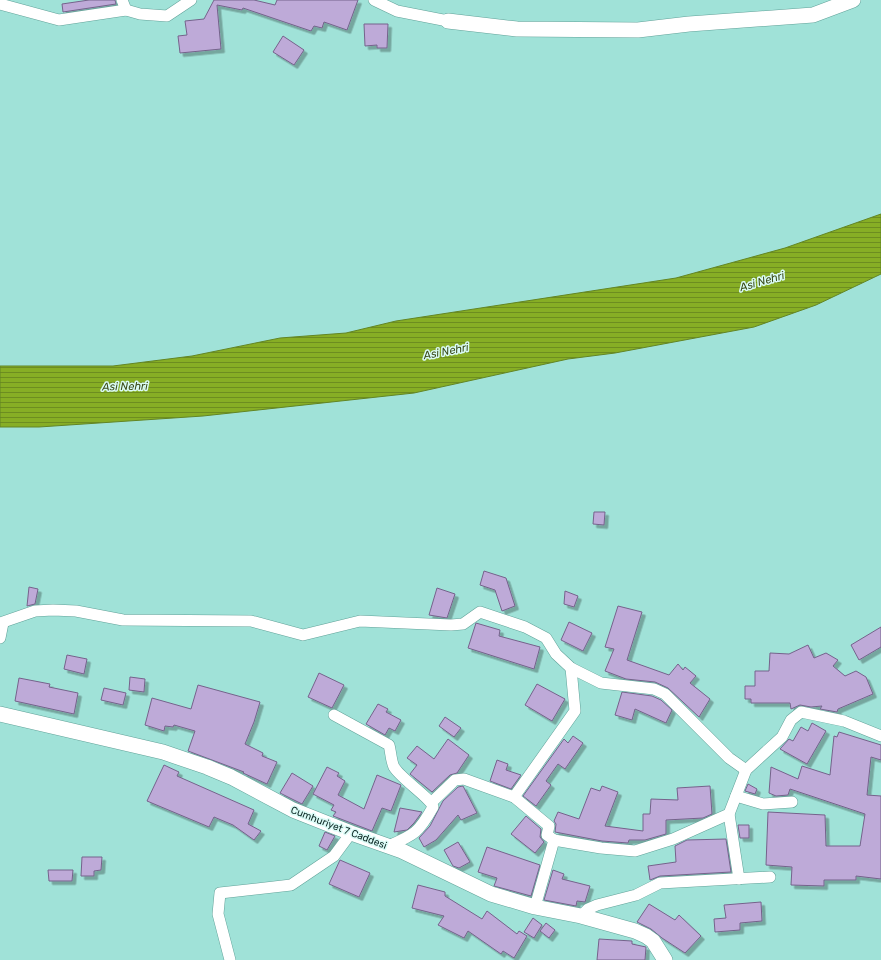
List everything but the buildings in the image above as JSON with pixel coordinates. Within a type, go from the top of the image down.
[{"type":"main road","points":[[448,21],[517,29],[638,30],[689,24],[813,15],[853,0]]},
{"type":"main road","name":"Cumhuriyet 7 Caddesi","points":[[0,714],[127,743],[187,759],[231,777],[293,810],[351,834],[388,846],[420,859],[491,894],[535,907],[581,916],[635,931],[653,941],[665,960]]},
{"type":"street","points":[[0,4],[59,20],[124,5],[140,14],[167,16],[191,0]]},
{"type":"street","points":[[374,0],[397,11],[448,21]]},
{"type":"street","points":[[0,638],[2,623],[35,611],[76,611],[124,620],[251,621],[303,634],[360,620],[451,626],[463,624],[480,612],[524,627],[546,638],[556,654],[571,668],[601,682],[654,689],[665,694],[729,758],[746,770]]},
{"type":"street","points":[[514,797],[575,711],[571,668]]},
{"type":"street","points":[[739,879],[729,814],[746,770],[782,736],[791,720],[801,712],[844,721],[881,736]]},
{"type":"street","points":[[334,715],[389,745],[394,767],[417,792],[432,802]]},
{"type":"street","points":[[432,802],[455,780],[464,779],[514,797],[549,826],[547,836],[554,840],[601,848],[635,851],[673,839],[729,814]]},
{"type":"street","points":[[736,796],[763,804],[792,802]]},
{"type":"street","points":[[388,846],[409,838],[419,830],[433,807],[432,802]]},
{"type":"street","points":[[230,960],[218,914],[220,893],[291,885],[334,856],[351,834]]},
{"type":"street","points":[[535,907],[554,840]]},
{"type":"street","points":[[581,916],[588,909],[597,905],[636,895],[660,883],[770,877]]},
{"type":"water","name":"Asi Nehri","points":[[881,214],[881,274],[816,305],[754,327],[615,353],[568,359],[414,393],[203,416],[39,427],[0,427],[0,366],[113,366],[192,356],[280,338],[346,333],[396,321],[676,278],[785,248]]}]
